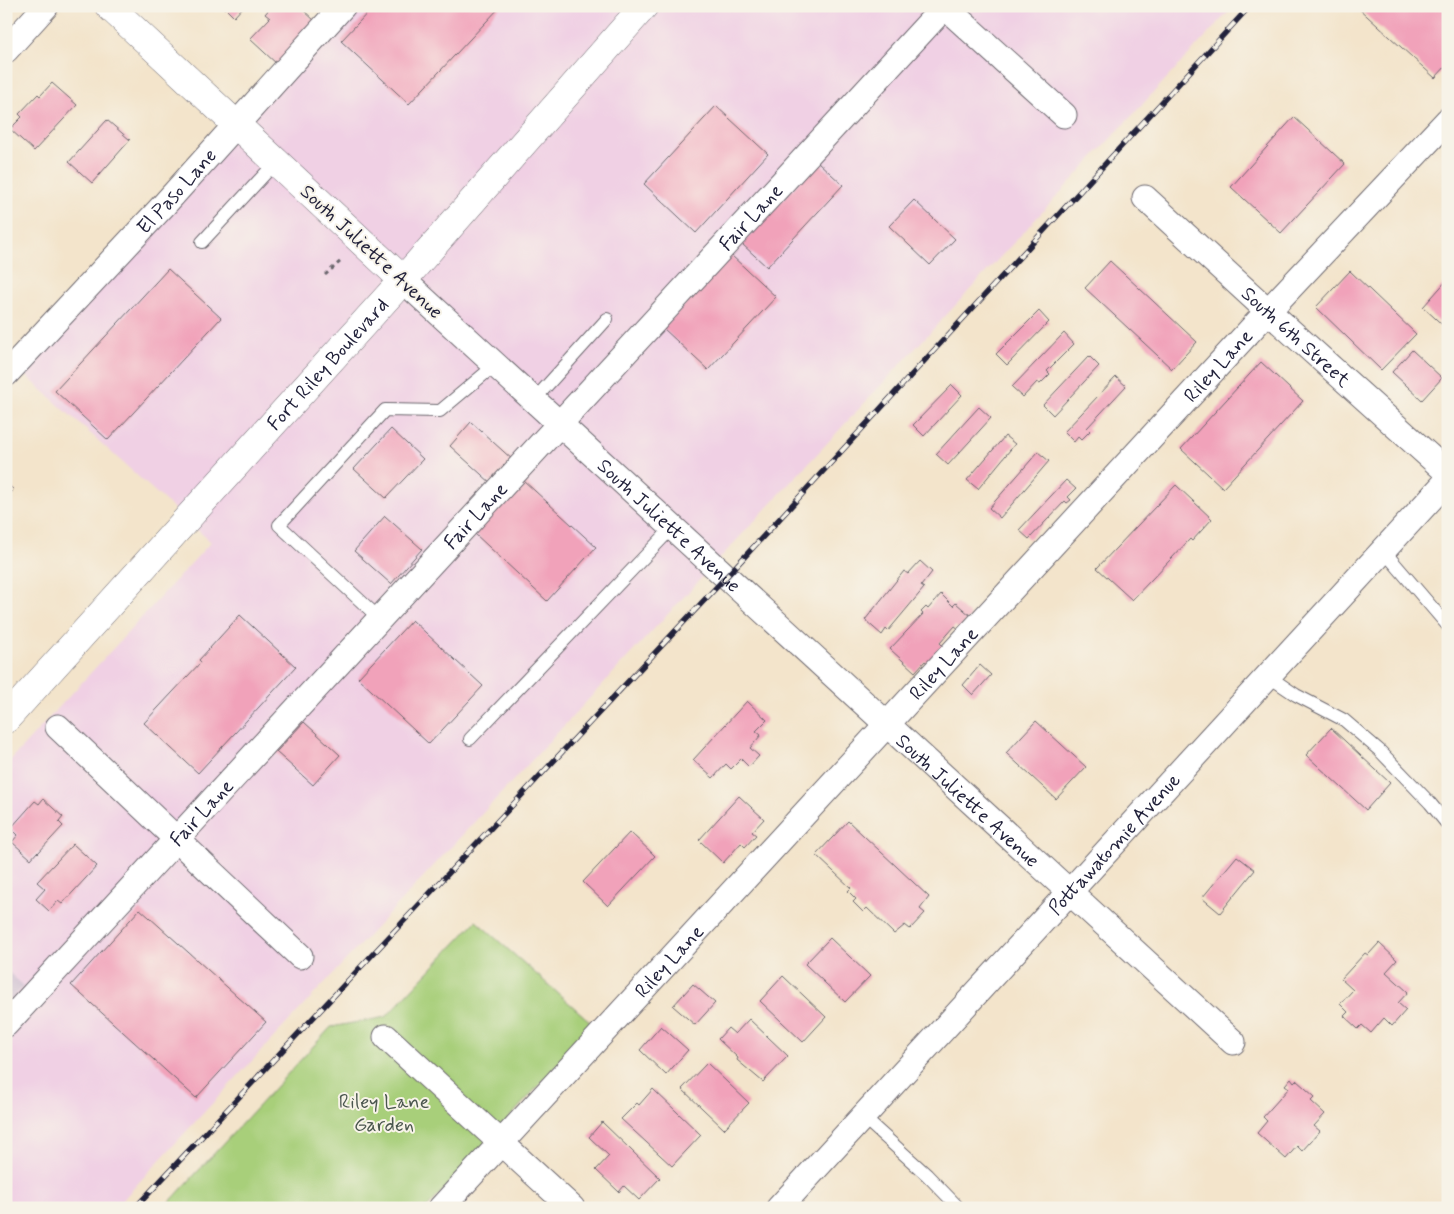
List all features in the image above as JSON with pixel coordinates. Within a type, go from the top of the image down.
[{"type":"main road","name":"South Juliette Avenue","points":[[109,6],[403,280]]},
{"type":"main road","name":"Fort Riley Boulevard","points":[[6,719],[403,280],[644,6]]},
{"type":"street","points":[[6,50],[46,6]]},
{"type":"street","name":"El Paso Lane","points":[[6,374],[237,125],[343,6]]},
{"type":"street","points":[[944,6],[1064,116]]},
{"type":"street","name":"Fair Lane","points":[[6,1024],[944,6]]},
{"type":"street","name":"Riley Lane","points":[[441,1208],[1268,311],[1448,120]]},
{"type":"street","name":"South 6th Street","points":[[1145,198],[1448,473]]},
{"type":"street","name":"South Juliette Avenue","points":[[403,280],[671,529],[887,724],[1068,893],[1233,1042]]},
{"type":"street","name":"Pottawatomie Avenue","points":[[779,1208],[1448,480]]},
{"type":"street","points":[[58,727],[300,956]]},
{"type":"street","points":[[386,1037],[572,1208]]},
{"type":"lane","points":[[202,242],[276,162]]},
{"type":"lane","points":[[534,400],[607,320]]},
{"type":"lane","points":[[380,619],[278,525],[385,410],[440,411],[495,364]]},
{"type":"lane","points":[[470,739],[671,529]]},
{"type":"lane","points":[[1383,550],[1448,626]]},
{"type":"lane","points":[[1268,676],[1296,695],[1344,720],[1379,750],[1430,803],[1448,825]]},
{"type":"lane","points":[[863,1117],[927,1175],[959,1208]]},
{"type":"path","points":[[325,275],[342,260]]},
{"type":"shaded area","points":[[347,6],[1234,6],[115,1208],[6,1208],[6,765],[211,542],[21,371]]},
{"type":"shaded area","points":[[6,970],[24,986],[6,1005]]},
{"type":"green space","name":"Riley Lane Garden","points":[[476,921],[594,1025],[427,1208],[164,1208],[331,1027],[386,1017]]},
{"type":"building","points":[[223,6],[244,6],[234,17]]},
{"type":"building","points":[[272,6],[299,6],[317,23],[278,65],[250,39],[270,18],[265,14]]},
{"type":"building","points":[[374,6],[501,6],[409,104],[341,41]]},
{"type":"building","points":[[1356,6],[1446,6],[1448,8],[1448,64],[1435,78]]},
{"type":"building","points":[[52,83],[77,105],[34,151],[10,129],[22,117],[19,114],[38,94],[40,96]]},
{"type":"building","points":[[716,106],[768,154],[696,233],[644,184]]},
{"type":"building","points":[[1294,117],[1345,164],[1281,233],[1231,187]]},
{"type":"building","points":[[107,120],[130,140],[92,183],[69,162]]},
{"type":"building","points":[[818,162],[843,185],[767,267],[742,244]]},
{"type":"building","points":[[914,200],[955,239],[930,265],[889,226]]},
{"type":"building","points":[[731,255],[776,297],[708,370],[663,328]]},
{"type":"building","points":[[1110,261],[1197,342],[1172,369],[1085,288]]},
{"type":"building","points":[[168,269],[221,318],[108,440],[55,391]]},
{"type":"building","points":[[1350,271],[1416,334],[1381,370],[1316,307]]},
{"type":"building","points":[[1448,279],[1448,330],[1423,307]]},
{"type":"building","points":[[1039,311],[1049,322],[1007,365],[996,354]]},
{"type":"building","points":[[1064,333],[1074,344],[1047,371],[1050,374],[1040,384],[1037,382],[1023,397],[1012,387]]},
{"type":"building","points":[[1412,350],[1442,378],[1422,400],[1392,372]]},
{"type":"building","points":[[1089,356],[1099,366],[1053,415],[1043,405]]},
{"type":"building","points":[[1261,362],[1303,401],[1223,488],[1181,449]]},
{"type":"building","points":[[1116,377],[1126,386],[1087,428],[1090,431],[1081,440],[1078,437],[1074,442],[1064,432]]},
{"type":"building","points":[[952,385],[962,395],[924,436],[913,425]]},
{"type":"building","points":[[979,407],[991,418],[948,465],[936,454]]},
{"type":"building","points":[[471,422],[514,461],[492,484],[450,446]]},
{"type":"building","points":[[391,429],[423,459],[386,498],[354,469]]},
{"type":"building","points":[[1005,436],[1015,444],[978,489],[967,480]]},
{"type":"building","points":[[1038,452],[1049,461],[1000,518],[989,508]]},
{"type":"building","points":[[523,480],[596,547],[547,601],[474,533]]},
{"type":"building","points":[[1066,480],[1076,489],[1068,497],[1071,500],[1067,503],[1065,501],[1029,539],[1019,530]]},
{"type":"building","points":[[6,483],[14,490],[6,497]]},
{"type":"building","points":[[1176,485],[1212,519],[1192,541],[1190,539],[1132,600],[1097,568]]},
{"type":"building","points":[[385,516],[422,549],[391,584],[354,551]]},
{"type":"building","points":[[920,561],[932,572],[921,586],[924,588],[888,631],[886,629],[882,635],[865,620],[904,571],[908,574]]},
{"type":"building","points":[[941,594],[953,606],[956,603],[971,616],[959,629],[955,626],[940,643],[944,647],[929,664],[925,661],[915,672],[890,649],[923,614],[921,612],[926,607],[928,609]]},
{"type":"building","points":[[240,615],[296,667],[198,773],[144,723],[201,662],[199,660]]},
{"type":"building","points":[[412,620],[483,686],[429,744],[358,678]]},
{"type":"building","points":[[980,665],[991,675],[973,695],[963,685]]},
{"type":"building","points":[[747,701],[767,720],[756,731],[761,735],[750,748],[759,756],[749,767],[741,759],[731,769],[726,764],[713,778],[693,760]]},
{"type":"building","points":[[1036,721],[1086,767],[1056,799],[1006,753]]},
{"type":"building","points":[[304,722],[340,755],[313,785],[276,752]]},
{"type":"building","points":[[1331,728],[1390,783],[1366,810],[1306,755]]},
{"type":"building","points":[[739,796],[764,819],[752,832],[756,835],[745,847],[741,843],[723,863],[699,840]]},
{"type":"building","points":[[43,799],[63,817],[59,822],[63,826],[31,859],[12,842],[18,835],[11,828],[35,801],[39,804]]},
{"type":"building","points":[[848,821],[929,897],[920,909],[925,913],[910,929],[905,925],[894,934],[867,908],[863,912],[853,902],[856,899],[848,891],[851,888],[816,855]]},
{"type":"building","points":[[630,832],[655,856],[608,906],[583,882]]},
{"type":"building","points":[[73,844],[97,866],[62,904],[58,901],[49,911],[36,899],[45,889],[37,882]]},
{"type":"building","points":[[1237,856],[1255,870],[1220,913],[1202,898]]},
{"type":"building","points":[[140,909],[266,1022],[196,1098],[71,985]]},
{"type":"building","points":[[830,938],[870,976],[845,1002],[805,964]]},
{"type":"building","points":[[1379,943],[1397,960],[1386,972],[1408,992],[1398,1003],[1406,1010],[1392,1026],[1384,1018],[1371,1033],[1362,1025],[1358,1029],[1344,1016],[1348,1012],[1340,1004],[1353,990],[1341,979],[1365,953],[1368,955]]},
{"type":"building","points":[[783,976],[826,1017],[803,1042],[760,1001]]},
{"type":"building","points":[[693,984],[715,1003],[695,1025],[673,1006]]},
{"type":"building","points":[[749,1019],[788,1056],[763,1082],[737,1060],[738,1058],[718,1039],[728,1028],[735,1034]]},
{"type":"building","points":[[661,1026],[688,1050],[666,1075],[640,1050]]},
{"type":"building","points":[[707,1063],[749,1103],[724,1129],[682,1089]]},
{"type":"building","points":[[1291,1078],[1294,1082],[1296,1080],[1315,1097],[1311,1101],[1325,1114],[1314,1126],[1320,1131],[1302,1151],[1297,1146],[1286,1159],[1257,1133],[1267,1121],[1263,1117],[1289,1088],[1285,1085]]},
{"type":"building","points":[[653,1089],[701,1135],[672,1166],[621,1119],[637,1103],[639,1105]]},
{"type":"building","points":[[602,1122],[660,1178],[639,1200],[624,1186],[619,1192],[596,1170],[609,1156],[589,1137]]},
{"type":"railway","points":[[135,1208],[726,577],[1250,6]]}]
